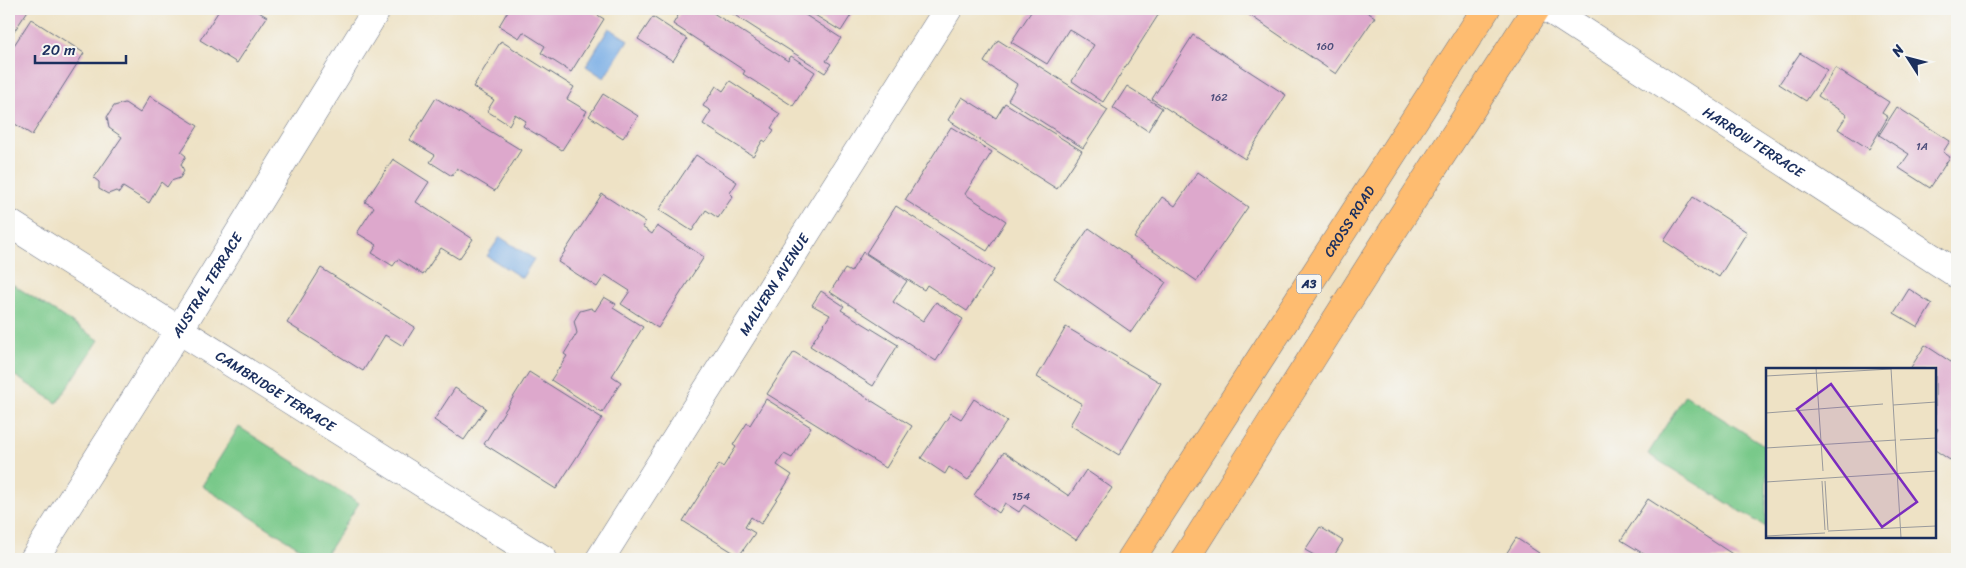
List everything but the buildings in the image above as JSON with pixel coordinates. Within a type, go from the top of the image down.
[{"type":"highway","name":"CROSS ROAD","points":[[1131,559],[1486,9]]},
{"type":"highway","points":[[1185,559],[1367,271],[1536,9]]},
{"type":"street","name":"AUSTRAL TERRACE","points":[[34,559],[179,330],[377,9]]},
{"type":"street","name":"MALVERN AVENUE","points":[[600,559],[948,9]]},
{"type":"street","name":"HARROW TERRACE","points":[[1549,9],[1957,274]]},
{"type":"street","name":"CAMBRIDGE TERRACE","points":[[9,223],[544,559]]},
{"type":"green space","points":[[9,282],[99,340],[57,403],[9,372]]},
{"type":"green space","points":[[1685,395],[1766,446],[1766,527],[1648,454]]},
{"type":"green space","points":[[239,427],[359,503],[323,559],[317,559],[202,486]]},
{"type":"water","points":[[609,28],[628,40],[604,78],[586,66]]},
{"type":"water","points":[[500,237],[534,259],[522,278],[487,256]]}]
